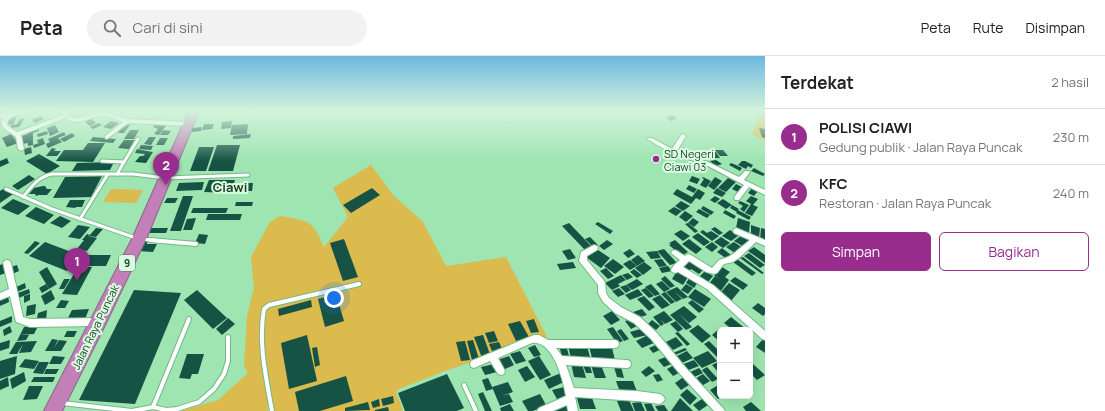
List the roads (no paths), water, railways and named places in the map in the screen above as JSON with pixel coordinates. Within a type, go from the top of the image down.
[{"type":"highway","name":"Jalan Raya Puncak","points":[[55,407],[99,322],[138,239],[186,128]]},
{"type":"street","points":[[7,128],[18,134],[21,149]]},
{"type":"street","points":[[18,134],[35,128]]},
{"type":"street","points":[[106,138],[118,128]]},
{"type":"street","points":[[673,152],[683,136]]},
{"type":"street","points":[[650,139],[673,152],[701,161],[765,193]]},
{"type":"street","points":[[740,181],[747,172]]},
{"type":"street","points":[[737,198],[747,185]]},
{"type":"street","points":[[736,231],[765,243]]},
{"type":"street","points":[[755,239],[736,256],[730,260],[722,262],[714,271],[709,270],[690,258],[685,260],[676,268],[710,287],[765,336]]},
{"type":"street","points":[[594,248],[584,254],[583,261],[602,284],[602,293],[606,300],[618,310],[637,320],[654,336],[683,371],[720,411]]},
{"type":"street","points":[[675,253],[685,260]]},
{"type":"street","points":[[7,263],[17,316],[19,319],[37,324],[99,322]]},
{"type":"street","points":[[0,296],[13,290]]},
{"type":"street","points":[[474,364],[533,338],[542,340],[560,360],[565,370],[573,411]]},
{"type":"street","points":[[547,344],[615,344]]},
{"type":"street","points":[[492,356],[501,371]]},
{"type":"street","points":[[560,360],[627,364]]},
{"type":"street","points":[[542,411],[570,395],[637,396],[660,399]]},
{"type":"lane","points":[[117,174],[138,139]]},
{"type":"lane","points":[[102,161],[124,162]]},
{"type":"lane","points":[[80,218],[108,174]]},
{"type":"lane","points":[[23,197],[38,180],[46,175],[133,174],[165,178],[248,175]]},
{"type":"lane","points":[[6,189],[23,197],[138,239],[196,244]]},
{"type":"lane","points":[[272,411],[263,345],[262,322],[264,309],[269,305],[359,284]]},
{"type":"lane","points":[[153,407],[189,319]]},
{"type":"lane","points":[[55,407],[132,411],[153,407],[166,410],[177,409],[199,402],[209,395],[221,380],[228,361],[228,337]]},
{"type":"lane","points":[[464,385],[476,411]]},
{"type":"place","name":"SD Negeri Ciawi 03","points":[[656,159]]},
{"type":"place","name":"KFC","points":[[166,185]]},
{"type":"place","name":"POLISI CIAWI","points":[[77,281]]},
{"type":"district","name":"Ciawi","points":[[230,187]]}]
